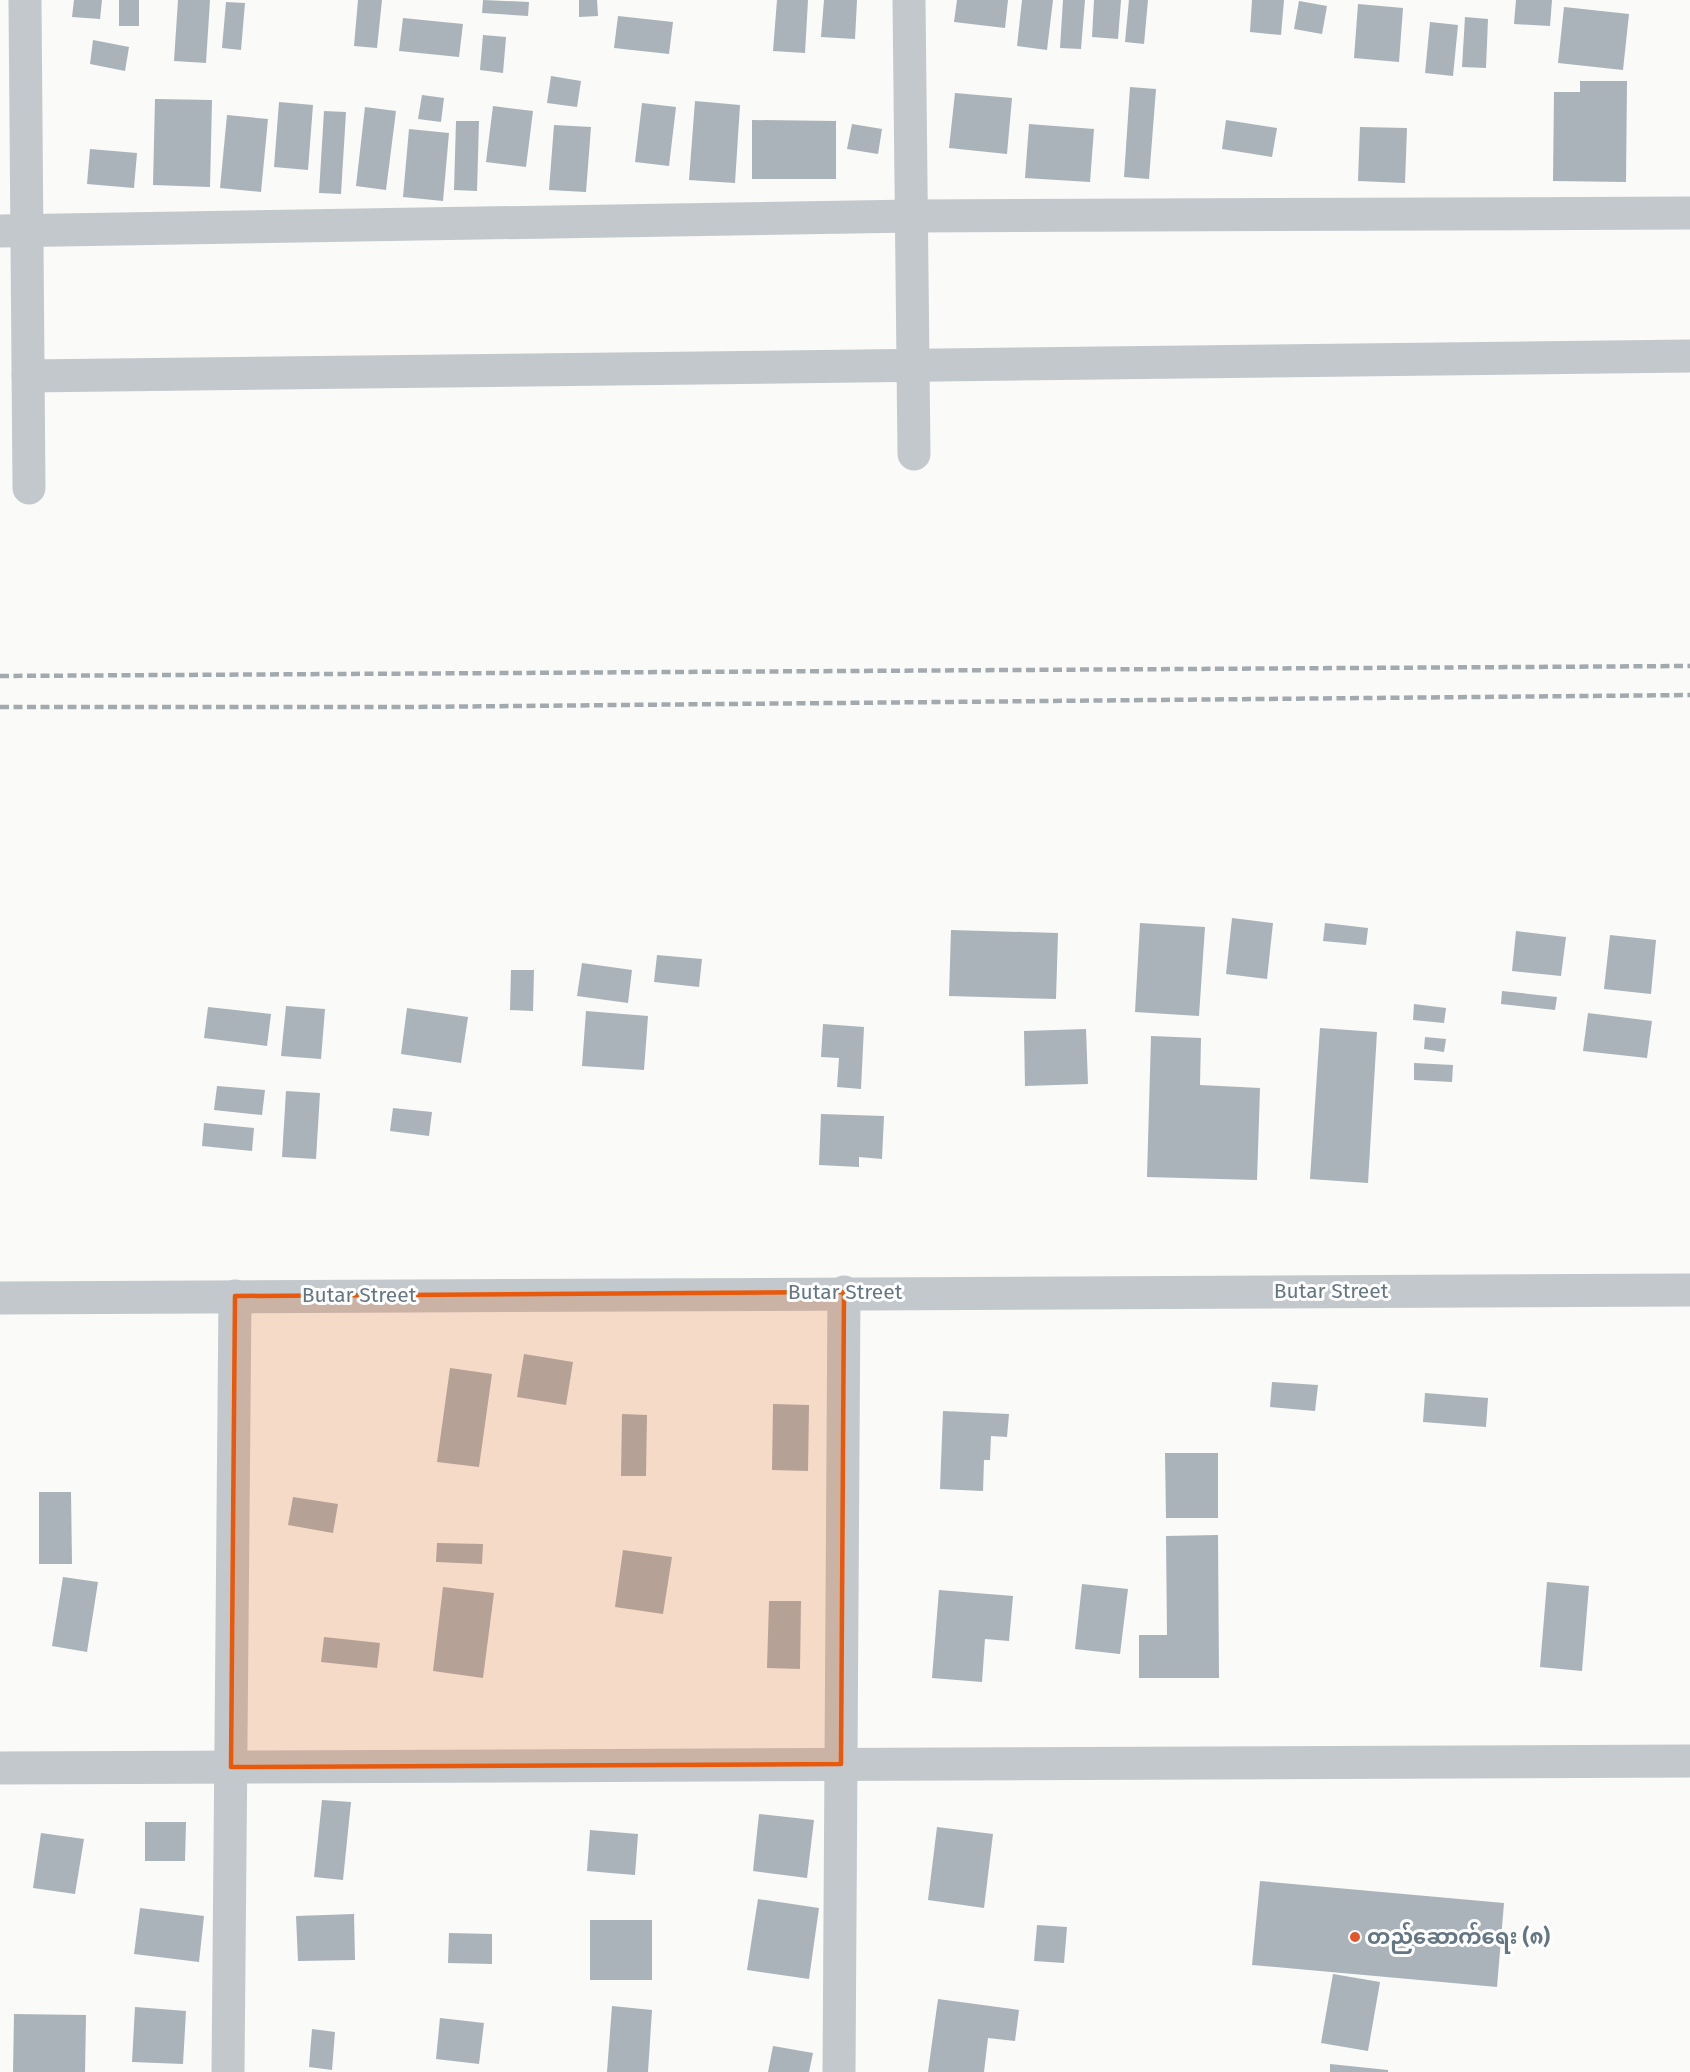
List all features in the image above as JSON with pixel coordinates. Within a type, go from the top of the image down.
[{"type":"street","points":[[25,0],[13,231],[28,376],[29,488]]},
{"type":"street","points":[[909,0],[914,454]]},
{"type":"street","points":[[13,231],[912,216],[1690,213]]},
{"type":"street","points":[[28,376],[1690,356]]},
{"type":"street","name":"Butar Street","points":[[0,1298],[844,1292],[1690,1290]]},
{"type":"street","points":[[839,2072],[844,1292]]},
{"type":"street","points":[[228,2072],[235,1296]]},
{"type":"street","points":[[0,1768],[1690,1761]]},
{"type":"highlighted area","points":[[844,1292],[841,1764],[231,1767],[235,1296]]},
{"type":"building","points":[[74,0],[102,0],[100,19],[72,17]]},
{"type":"building","points":[[119,0],[139,0],[139,26],[119,26]]},
{"type":"building","points":[[178,0],[210,0],[206,63],[174,61]]},
{"type":"building","points":[[358,0],[382,0],[377,48],[354,46]]},
{"type":"building","points":[[483,0],[529,2],[528,16],[482,13]]},
{"type":"building","points":[[579,0],[597,0],[598,16],[579,17]]},
{"type":"building","points":[[777,0],[808,0],[805,53],[773,51]]},
{"type":"building","points":[[824,0],[857,0],[855,39],[821,37]]},
{"type":"building","points":[[957,0],[1008,0],[1005,28],[954,22]]},
{"type":"building","points":[[1022,0],[1053,0],[1047,50],[1017,46]]},
{"type":"building","points":[[1063,0],[1085,0],[1081,49],[1060,48]]},
{"type":"building","points":[[1094,0],[1121,0],[1118,39],[1092,37]]},
{"type":"building","points":[[1129,0],[1148,0],[1144,44],[1125,42]]},
{"type":"building","points":[[1252,0],[1284,0],[1281,35],[1250,32]]},
{"type":"building","points":[[1516,0],[1552,0],[1550,26],[1514,24]]},
{"type":"building","points":[[1299,1],[1327,6],[1322,34],[1294,29]]},
{"type":"building","points":[[226,2],[245,3],[241,50],[222,48]]},
{"type":"building","points":[[1358,4],[1403,8],[1399,62],[1354,58]]},
{"type":"building","points":[[1564,7],[1629,14],[1623,70],[1558,63]]},
{"type":"building","points":[[618,16],[673,22],[669,54],[614,48]]},
{"type":"building","points":[[1465,17],[1488,19],[1486,68],[1462,67]]},
{"type":"building","points":[[403,18],[463,24],[459,57],[399,51]]},
{"type":"building","points":[[1430,22],[1458,25],[1453,76],[1425,73]]},
{"type":"building","points":[[483,35],[506,37],[503,73],[480,70]]},
{"type":"building","points":[[93,40],[129,47],[125,71],[90,64]]},
{"type":"building","points":[[551,76],[581,81],[577,107],[547,103]]},
{"type":"building","points":[[1580,81],[1627,81],[1626,182],[1553,181],[1554,92],[1580,92]]},
{"type":"building","points":[[1130,87],[1156,89],[1149,179],[1124,177]]},
{"type":"building","points":[[955,93],[1012,98],[1007,154],[949,148]]},
{"type":"building","points":[[422,95],[444,98],[441,122],[418,119]]},
{"type":"building","points":[[155,99],[212,100],[210,187],[153,185]]},
{"type":"building","points":[[695,101],[740,105],[735,183],[689,180]]},
{"type":"building","points":[[279,102],[313,105],[308,170],[274,167]]},
{"type":"building","points":[[642,103],[676,107],[669,166],[635,162]]},
{"type":"building","points":[[493,106],[533,111],[526,167],[486,162]]},
{"type":"building","points":[[365,107],[396,111],[386,190],[356,186]]},
{"type":"building","points":[[324,111],[346,112],[341,194],[319,193]]},
{"type":"building","points":[[227,115],[268,119],[261,192],[220,188]]},
{"type":"building","points":[[752,120],[836,121],[836,179],[752,179]]},
{"type":"building","points":[[1226,120],[1277,128],[1272,157],[1222,149]]},
{"type":"building","points":[[456,121],[479,121],[477,191],[454,190]]},
{"type":"building","points":[[852,124],[882,129],[878,154],[847,149]]},
{"type":"building","points":[[1029,124],[1094,129],[1090,182],[1025,178]]},
{"type":"building","points":[[554,125],[591,127],[586,192],[549,190]]},
{"type":"building","points":[[1360,127],[1407,128],[1405,183],[1358,181]]},
{"type":"building","points":[[409,129],[449,133],[443,201],[403,197]]},
{"type":"building","points":[[90,149],[137,153],[134,188],[87,184]]},
{"type":"building","points":[[1232,918],[1273,923],[1267,979],[1226,974]]},
{"type":"building","points":[[1140,923],[1205,927],[1199,1016],[1135,1012]]},
{"type":"building","points":[[1325,923],[1368,928],[1366,945],[1323,941]]},
{"type":"building","points":[[951,930],[1058,933],[1056,999],[949,996]]},
{"type":"building","points":[[1516,931],[1566,937],[1561,976],[1512,971]]},
{"type":"building","points":[[1610,935],[1656,940],[1651,994],[1604,989]]},
{"type":"building","points":[[657,955],[702,959],[699,987],[654,982]]},
{"type":"building","points":[[582,963],[632,970],[628,1003],[577,996]]},
{"type":"building","points":[[511,970],[534,970],[533,1011],[510,1010]]},
{"type":"building","points":[[1502,991],[1557,997],[1555,1010],[1501,1004]]},
{"type":"building","points":[[1414,1004],[1446,1008],[1444,1023],[1413,1020]]},
{"type":"building","points":[[286,1006],[325,1009],[321,1059],[281,1056]]},
{"type":"building","points":[[208,1007],[271,1014],[267,1046],[204,1038]]},
{"type":"building","points":[[407,1008],[468,1017],[461,1063],[401,1054]]},
{"type":"building","points":[[586,1011],[648,1016],[644,1070],[582,1066]]},
{"type":"building","points":[[1588,1013],[1652,1021],[1647,1058],[1583,1051]]},
{"type":"building","points":[[823,1024],[864,1027],[861,1089],[837,1087],[839,1058],[821,1057]]},
{"type":"building","points":[[1320,1028],[1377,1032],[1368,1183],[1310,1179]]},
{"type":"building","points":[[1086,1029],[1088,1084],[1025,1086],[1024,1031]]},
{"type":"building","points":[[1151,1036],[1201,1038],[1200,1085],[1260,1088],[1257,1180],[1147,1177]]},
{"type":"building","points":[[1425,1037],[1446,1039],[1444,1052],[1424,1049]]},
{"type":"building","points":[[1414,1063],[1453,1065],[1452,1082],[1414,1080]]},
{"type":"building","points":[[217,1086],[265,1090],[262,1115],[214,1110]]},
{"type":"building","points":[[286,1091],[320,1093],[316,1159],[282,1157]]},
{"type":"building","points":[[393,1108],[432,1112],[429,1136],[390,1131]]},
{"type":"building","points":[[821,1114],[884,1116],[882,1159],[859,1157],[859,1167],[819,1165]]},
{"type":"building","points":[[204,1123],[254,1128],[252,1151],[202,1146]]},
{"type":"building","points":[[524,1354],[573,1362],[566,1405],[517,1397]]},
{"type":"building","points":[[450,1368],[492,1374],[479,1467],[437,1462]]},
{"type":"building","points":[[1272,1382],[1318,1385],[1315,1411],[1270,1407]]},
{"type":"building","points":[[1425,1393],[1488,1398],[1486,1427],[1423,1422]]},
{"type":"building","points":[[773,1404],[809,1405],[808,1471],[772,1470]]},
{"type":"building","points":[[943,1411],[1009,1414],[1007,1437],[991,1436],[990,1460],[984,1460],[983,1491],[940,1489]]},
{"type":"building","points":[[622,1414],[647,1415],[646,1476],[621,1476]]},
{"type":"building","points":[[1165,1453],[1218,1453],[1218,1518],[1166,1518]]},
{"type":"building","points":[[39,1492],[71,1492],[72,1564],[39,1564]]},
{"type":"building","points":[[293,1497],[338,1504],[333,1533],[288,1525]]},
{"type":"building","points":[[1218,1535],[1219,1678],[1139,1678],[1139,1635],[1167,1635],[1166,1536]]},
{"type":"building","points":[[437,1543],[483,1544],[482,1564],[436,1562]]},
{"type":"building","points":[[623,1550],[672,1557],[663,1614],[615,1607]]},
{"type":"building","points":[[63,1577],[98,1582],[87,1652],[52,1646]]},
{"type":"building","points":[[1547,1582],[1589,1586],[1582,1671],[1540,1667]]},
{"type":"building","points":[[1082,1584],[1128,1589],[1120,1654],[1075,1649]]},
{"type":"building","points":[[443,1587],[494,1593],[483,1678],[433,1671]]},
{"type":"building","points":[[939,1590],[1013,1596],[1009,1641],[985,1639],[982,1682],[932,1678]]},
{"type":"building","points":[[769,1601],[801,1601],[800,1669],[767,1668]]},
{"type":"building","points":[[324,1637],[380,1643],[377,1668],[321,1662]]},
{"type":"building","points":[[322,1800],[351,1802],[343,1880],[314,1877]]},
{"type":"building","points":[[759,1814],[814,1820],[807,1878],[753,1871]]},
{"type":"building","points":[[145,1822],[186,1822],[185,1861],[145,1861]]},
{"type":"building","points":[[937,1827],[993,1834],[984,1908],[928,1900]]},
{"type":"building","points":[[590,1830],[638,1834],[635,1875],[587,1871]]},
{"type":"building","points":[[41,1833],[84,1839],[75,1894],[33,1888]]},
{"type":"building","points":[[1260,1881],[1504,1903],[1497,1987],[1252,1965]]},
{"type":"building","points":[[758,1899],[819,1908],[809,1979],[747,1970]]},
{"type":"building","points":[[140,1908],[204,1916],[199,1962],[134,1954]]},
{"type":"building","points":[[354,1914],[355,1960],[298,1961],[296,1916]]},
{"type":"building","points":[[590,1920],[652,1920],[652,1980],[590,1980]]},
{"type":"building","points":[[1037,1925],[1067,1927],[1064,1963],[1034,1961]]},
{"type":"building","points":[[449,1933],[492,1934],[492,1964],[448,1963]]},
{"type":"building","points":[[1333,1974],[1380,1982],[1368,2051],[1321,2043]]},
{"type":"building","points":[[938,1999],[1019,2010],[1015,2041],[988,2038],[984,2072],[928,2072]]},
{"type":"building","points":[[612,2006],[652,2010],[648,2072],[607,2072]]},
{"type":"building","points":[[135,2007],[186,2011],[183,2064],[132,2062]]},
{"type":"building","points":[[14,2014],[86,2015],[85,2072],[13,2072]]},
{"type":"building","points":[[440,2018],[484,2023],[479,2064],[436,2059]]},
{"type":"building","points":[[312,2029],[335,2032],[332,2070],[309,2067]]},
{"type":"building","points":[[773,2046],[813,2053],[809,2072],[768,2072]]},
{"type":"building","points":[[1330,2064],[1388,2070],[1388,2072],[1330,2072]]},
{"type":"railway","points":[[0,676],[1690,666]]},
{"type":"railway","points":[[0,707],[407,707],[1690,695]]},
{"type":"place","name":"တည်ဆောက်ရေး (၈)","points":[[1355,1937]]}]
